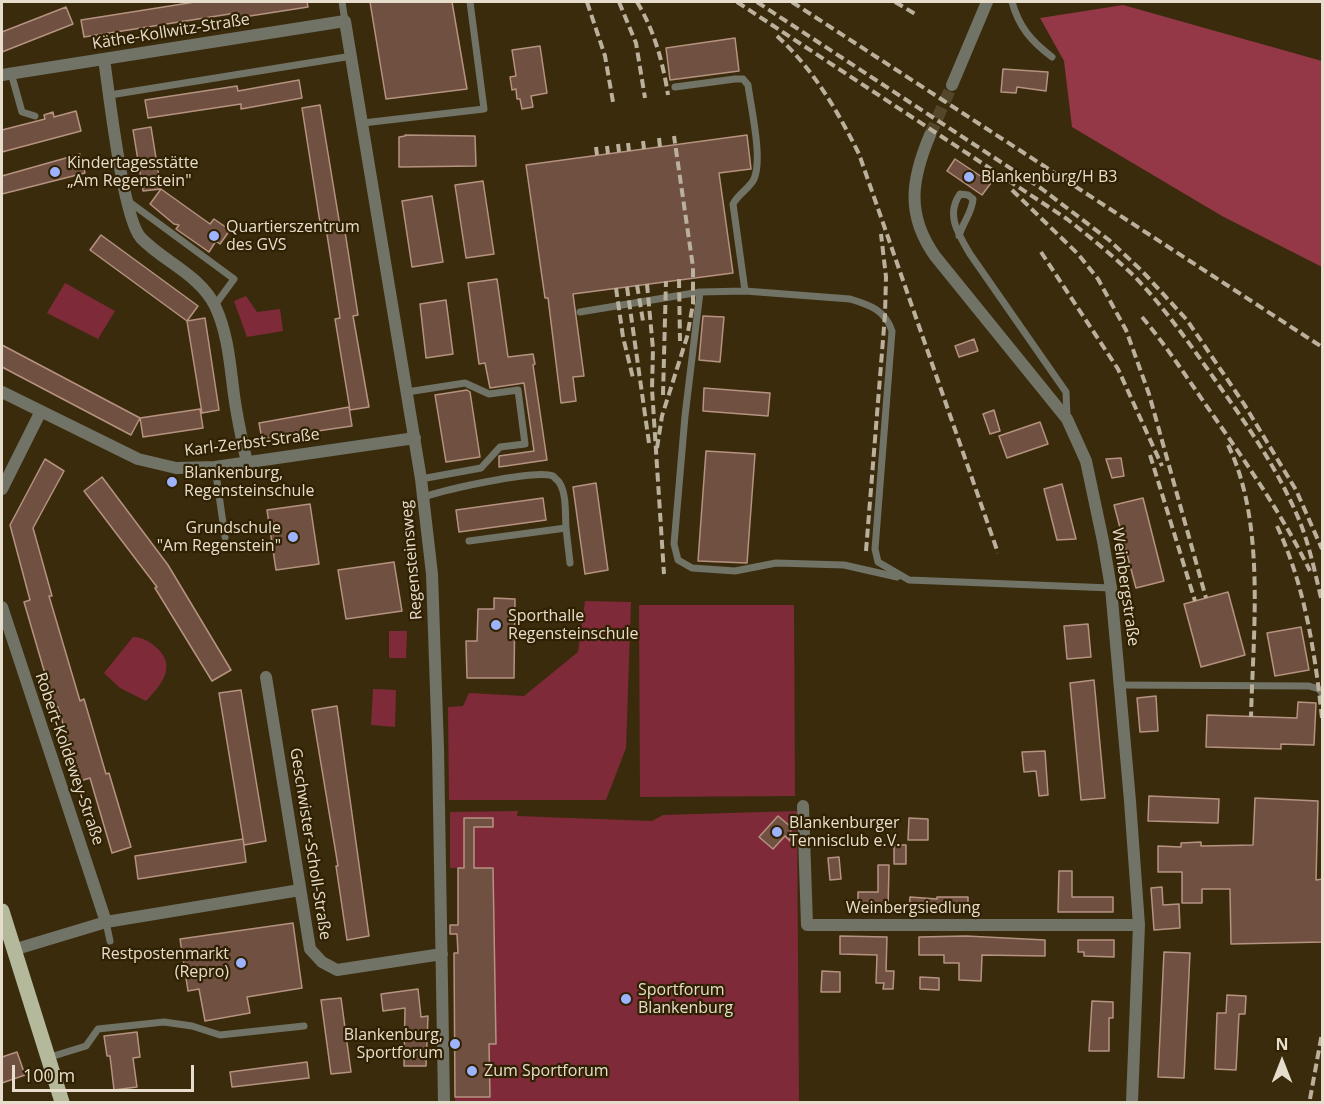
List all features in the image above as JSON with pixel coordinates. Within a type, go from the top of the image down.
[{"type":"main road","points":[[2,911],[62,1102]]},
{"type":"street","points":[[952,85],[987,2]]},
{"type":"street","name":"Regensteinsweg","points":[[345,21],[424,497],[435,614],[444,1102]]},
{"type":"street","name":"Käthe-Kollwitz-Straße","points":[[6,74],[345,21]]},
{"type":"street","points":[[104,59],[131,215],[140,237],[201,286],[215,305],[224,331],[247,463]]},
{"type":"street","name":"Weinbergstraße","points":[[930,135],[918,164],[915,184],[915,206],[920,230],[926,243],[1067,419],[1086,461],[1103,541],[1111,588],[1120,685],[1138,925],[1132,1102]]},
{"type":"street","name":"Karl-Zerbst-Straße","points":[[2,392],[40,413],[138,459],[176,468],[247,463],[415,438]]},
{"type":"street","points":[[2,489],[40,413]]},
{"type":"street","name":"Robert-Koldewey-Straße","points":[[2,607],[106,922]]},
{"type":"street","name":"Geschwister-Scholl-Straße","points":[[266,677],[310,949],[322,962],[337,970],[442,954]]},
{"type":"street","name":"Weinbergsiedlung","points":[[803,806],[807,925],[1138,925]]},
{"type":"street","points":[[13,950],[106,922],[300,890]]},
{"type":"lane","points":[[342,2],[345,21]]},
{"type":"lane","points":[[363,123],[484,109],[470,2]]},
{"type":"lane","points":[[1012,2],[1023,29],[1033,42],[1052,57]]},
{"type":"lane","points":[[110,95],[352,56]]},
{"type":"lane","points":[[6,74],[22,112],[35,116]]},
{"type":"lane","points":[[675,87],[735,79],[743,79],[748,85],[758,167],[753,182],[738,195],[733,204],[745,291]]},
{"type":"lane","points":[[959,236],[962,224],[972,209],[973,199],[968,195],[960,194],[955,201],[953,224],[959,236],[970,254],[1066,392],[1067,419]]},
{"type":"lane","points":[[128,201],[234,279],[215,305]]},
{"type":"lane","points":[[580,312],[700,292],[745,291],[850,299],[885,315],[892,331],[875,549],[878,562],[909,579]]},
{"type":"lane","points":[[700,292],[685,416],[674,544],[678,560],[692,568],[735,571],[776,563],[844,565],[909,579],[1111,588]]},
{"type":"lane","points":[[407,392],[465,383],[489,394],[518,390],[525,444],[500,447],[481,468],[421,479]]},
{"type":"lane","points":[[215,467],[225,537]]},
{"type":"lane","points":[[424,497],[491,481],[538,475],[553,476],[559,482],[562,491],[570,563]]},
{"type":"lane","points":[[469,542],[566,528]]},
{"type":"lane","points":[[1120,685],[1310,686],[1323,693]]},
{"type":"lane","points":[[106,922],[110,941]]},
{"type":"lane","points":[[47,1058],[86,1046],[98,1029],[164,1022],[192,1026],[220,1035],[304,1026]]},
{"type":"shaded area","points":[[1123,5],[1322,61],[1322,267],[1222,216],[1072,127],[1064,61],[1040,18]]},
{"type":"shaded area","points":[[65,283],[115,311],[98,339],[47,313]]},
{"type":"shaded area","points":[[246,296],[257,312],[280,309],[283,331],[247,337],[234,301]]},
{"type":"shaded area","points":[[585,601],[631,602],[626,748],[606,800],[449,800],[448,707],[463,706],[469,693],[524,696],[578,652]]},
{"type":"shaded area","points":[[639,605],[794,605],[795,796],[640,797]]},
{"type":"shaded area","points":[[389,631],[407,631],[406,658],[389,658]]},
{"type":"shaded area","points":[[133,637],[153,644],[164,656],[166,663],[161,683],[146,701],[120,688],[104,673]]},
{"type":"shaded area","points":[[373,689],[396,690],[395,727],[371,725]]},
{"type":"shaded area","name":"Sportforum Blankenburg","points":[[518,811],[517,816],[652,821],[663,815],[797,811],[799,1102],[455,1102],[454,953],[458,953],[457,935],[450,934],[450,925],[458,925],[458,868],[450,868],[450,812]]},
{"type":"building","points":[[195,2],[307,2],[308,7],[237,18],[236,13],[84,37],[81,20]]},
{"type":"building","points":[[370,2],[452,2],[467,89],[386,99]]},
{"type":"building","points":[[66,7],[73,24],[2,52],[2,32]]},
{"type":"building","points":[[735,38],[739,71],[670,80],[666,48]]},
{"type":"building","points":[[540,46],[547,93],[531,96],[533,107],[522,109],[520,99],[517,99],[516,89],[512,90],[510,77],[516,76],[512,50]]},
{"type":"building","points":[[1003,69],[1048,72],[1046,91],[1017,87],[1016,93],[1001,92]]},
{"type":"building","points":[[299,80],[302,98],[241,109],[241,104],[148,118],[145,100],[237,86],[238,91]]},
{"type":"building","points":[[320,105],[340,226],[344,225],[358,315],[353,316],[369,407],[350,410],[335,319],[340,318],[326,228],[321,229],[302,108]]},
{"type":"building","points":[[76,111],[81,131],[2,152],[2,130],[45,119],[44,115],[53,112],[54,117]]},
{"type":"building","points":[[151,127],[161,189],[143,191],[133,130]]},
{"type":"building","points":[[405,135],[475,136],[476,166],[399,167],[399,137]]},
{"type":"building","points":[[747,135],[751,169],[719,173],[733,273],[573,294],[584,376],[573,377],[576,401],[561,403],[548,298],[545,298],[526,165]]},
{"type":"building","points":[[80,154],[85,173],[2,194],[2,176]]},
{"type":"building","name":"Blankenburg/H B3","points":[[955,159],[991,183],[982,195],[947,171]]},
{"type":"building","points":[[483,181],[494,254],[466,258],[455,185]]},
{"type":"building","points":[[161,189],[210,224],[214,219],[230,230],[220,244],[216,241],[209,252],[176,229],[179,225],[174,224],[150,204]]},
{"type":"building","points":[[432,196],[443,262],[412,267],[402,201]]},
{"type":"building","points":[[101,235],[198,306],[187,321],[90,250]]},
{"type":"building","points":[[497,279],[508,357],[533,354],[547,460],[499,467],[499,456],[534,451],[524,383],[490,388],[485,363],[479,364],[468,283]]},
{"type":"building","points":[[446,300],[453,354],[426,358],[420,304]]},
{"type":"building","points":[[703,316],[724,317],[720,362],[699,360]]},
{"type":"building","points":[[205,318],[219,410],[202,413],[187,321]]},
{"type":"building","points":[[974,339],[978,351],[959,357],[955,346]]},
{"type":"building","points":[[2,345],[140,418],[131,435],[2,367]]},
{"type":"building","points":[[704,388],[770,393],[768,416],[703,411]]},
{"type":"building","points":[[467,390],[470,392],[480,457],[446,462],[435,395]]},
{"type":"building","points":[[349,407],[352,426],[262,439],[259,423]]},
{"type":"building","points":[[200,409],[203,428],[143,437],[140,418]]},
{"type":"building","points":[[994,410],[1000,431],[990,434],[983,414]]},
{"type":"building","points":[[1040,422],[1048,444],[1007,458],[999,436]]},
{"type":"building","points":[[706,451],[755,454],[747,563],[698,561]]},
{"type":"building","points":[[1121,458],[1124,476],[1112,478],[1106,459]]},
{"type":"building","points":[[45,459],[64,471],[33,528],[52,596],[49,596],[80,701],[84,699],[131,847],[112,853],[90,778],[80,781],[58,707],[55,708],[24,602],[30,600],[10,525]]},
{"type":"building","points":[[102,477],[168,565],[231,670],[212,681],[155,588],[157,587],[84,491]]},
{"type":"building","points":[[596,483],[608,570],[585,574],[573,487]]},
{"type":"building","points":[[1062,484],[1076,539],[1057,540],[1044,489]]},
{"type":"building","points":[[543,498],[546,520],[459,532],[456,510]]},
{"type":"building","points":[[1143,498],[1164,581],[1136,588],[1114,505]]},
{"type":"building","name":"Grundschule \"Am Regenstein\"","points":[[310,504],[319,564],[276,570],[267,510]]},
{"type":"building","points":[[394,562],[402,611],[346,619],[338,570]]},
{"type":"building","points":[[1228,592],[1245,655],[1201,667],[1184,604]]},
{"type":"building","name":"Sporthalle Regensteinschule","points":[[494,598],[515,599],[514,678],[467,678],[466,641],[477,641],[478,609],[494,609]]},
{"type":"building","points":[[1088,624],[1091,657],[1067,659],[1064,626]]},
{"type":"building","points":[[1301,627],[1309,670],[1275,676],[1267,633]]},
{"type":"building","points":[[1094,680],[1105,798],[1081,800],[1070,683]]},
{"type":"building","points":[[241,690],[266,841],[244,845],[219,693]]},
{"type":"building","points":[[1156,696],[1158,731],[1140,732],[1137,698]]},
{"type":"building","points":[[1298,702],[1316,703],[1314,745],[1281,744],[1281,749],[1206,747],[1207,715],[1297,718]]},
{"type":"building","points":[[337,706],[369,936],[347,940],[336,866],[338,866],[312,710]]},
{"type":"building","points":[[1045,751],[1048,795],[1039,796],[1036,771],[1024,772],[1022,752]]},
{"type":"building","points":[[1149,796],[1219,799],[1218,823],[1148,821]]},
{"type":"building","points":[[1255,798],[1318,801],[1316,880],[1323,879],[1323,942],[1231,944],[1230,889],[1202,889],[1202,903],[1182,903],[1182,872],[1158,872],[1158,846],[1181,847],[1181,843],[1201,842],[1201,846],[1253,845]]},
{"type":"building","name":"Blankenburger Tennisclub e.V.","points":[[778,816],[791,827],[790,841],[785,836],[773,849],[759,837]]},
{"type":"building","points":[[464,818],[493,818],[493,827],[474,827],[474,868],[493,868],[496,1044],[489,1044],[490,1097],[455,1097],[454,953],[458,953],[457,934],[450,934],[450,925],[458,925],[458,868],[464,868]]},
{"type":"building","points":[[909,818],[928,819],[928,840],[908,840]]},
{"type":"building","points":[[243,839],[246,862],[138,879],[135,856]]},
{"type":"building","points":[[894,845],[906,845],[906,864],[894,864]]},
{"type":"building","points":[[839,857],[841,879],[830,880],[828,858]]},
{"type":"building","points":[[878,865],[889,865],[888,912],[858,912],[858,892],[878,892]]},
{"type":"building","points":[[1059,871],[1072,871],[1072,897],[1113,897],[1113,912],[1058,912]]},
{"type":"building","points":[[1162,887],[1163,905],[1179,904],[1180,928],[1154,930],[1151,888]]},
{"type":"building","points":[[910,897],[937,899],[937,897],[968,897],[968,912],[909,911]]},
{"type":"building","name":"Restpostenmarkt (Repro)","points":[[293,923],[302,988],[247,997],[250,1013],[205,1021],[199,989],[188,991],[180,939]]},
{"type":"building","points":[[840,936],[887,937],[886,971],[894,971],[893,989],[883,989],[884,983],[876,983],[877,955],[840,954]]},
{"type":"building","points":[[966,936],[1045,940],[1045,956],[982,955],[981,981],[959,980],[959,963],[944,963],[944,955],[919,955],[919,937]]},
{"type":"building","points":[[1078,940],[1114,940],[1114,957],[1084,956],[1084,952],[1078,952]]},
{"type":"building","points":[[1164,952],[1190,953],[1184,1078],[1158,1077]]},
{"type":"building","points":[[822,971],[840,972],[840,992],[821,992]]},
{"type":"building","points":[[920,977],[939,978],[939,990],[920,989]]},
{"type":"building","points":[[418,989],[421,1017],[428,1016],[426,1066],[404,1066],[405,1008],[383,1011],[381,994]]},
{"type":"building","points":[[1227,995],[1246,996],[1245,1014],[1239,1014],[1236,1070],[1215,1069],[1217,1013],[1226,1013]]},
{"type":"building","points":[[341,998],[351,1072],[331,1074],[321,1000]]},
{"type":"building","points":[[1092,1001],[1113,1002],[1113,1018],[1109,1018],[1109,1051],[1089,1051]]},
{"type":"building","points":[[137,1032],[140,1057],[133,1058],[137,1087],[114,1090],[110,1056],[107,1056],[104,1036]]},
{"type":"building","points":[[17,1052],[25,1075],[2,1083],[2,1057]]},
{"type":"building","points":[[307,1062],[309,1078],[232,1087],[230,1072]]},
{"type":"tunnel","points":[[930,135],[952,85]]},
{"type":"railway","points":[[587,2],[605,56],[613,102]]},
{"type":"railway","points":[[619,2],[636,43],[645,98]]},
{"type":"railway","points":[[637,2],[657,47],[668,95]]},
{"type":"railway","points":[[737,2],[1067,219],[1133,275],[1158,303],[1192,348],[1273,467],[1301,525],[1322,602]]},
{"type":"railway","points":[[757,2],[1042,189],[1109,240],[1142,271],[1187,320],[1244,404],[1296,490],[1322,549]]},
{"type":"railway","points":[[792,2],[1322,347]]},
{"type":"railway","points":[[895,2],[917,15]]},
{"type":"railway","points":[[777,36],[824,91],[859,154],[998,553]]},
{"type":"railway","points":[[657,448],[662,416],[687,337],[693,304],[693,267],[674,136]]},
{"type":"railway","points":[[659,138],[660,147]]},
{"type":"railway","points":[[643,141],[644,149]]},
{"type":"railway","points":[[628,143],[629,151]]},
{"type":"railway","points":[[618,144],[619,152]]},
{"type":"railway","points":[[607,146],[608,154]]},
{"type":"railway","points":[[596,147],[597,155]]},
{"type":"railway","points":[[1012,190],[1078,254],[1098,279],[1126,330],[1149,394],[1206,598]]},
{"type":"railway","points":[[866,551],[885,315],[886,277],[881,234]]},
{"type":"railway","points":[[1041,252],[1118,369],[1162,466]]},
{"type":"railway","points":[[679,279],[680,341]]},
{"type":"railway","points":[[663,395],[666,281]]},
{"type":"railway","points":[[647,284],[653,349],[652,389],[664,574]]},
{"type":"railway","points":[[637,285],[643,321]]},
{"type":"railway","points":[[627,287],[649,443]]},
{"type":"railway","points":[[616,288],[623,337],[633,378]]},
{"type":"railway","points":[[1142,317],[1171,354],[1253,473],[1289,531],[1310,571]]},
{"type":"railway","points":[[1228,445],[1240,476],[1253,543],[1255,614],[1251,717]]},
{"type":"railway","points":[[1150,455],[1195,601]]},
{"type":"railway","points":[[1277,526],[1302,596],[1316,669],[1322,718]]},
{"type":"railway","points":[[1310,1099],[1322,1033]]},
{"type":"place","name":"Kindertagesstätte „Am Regenstein\"","points":[[55,172]]},
{"type":"place","name":"Blankenburg/H B3","points":[[969,177]]},
{"type":"place","name":"Quartierszentrum des GVS","points":[[214,236]]},
{"type":"place","name":"Blankenburg, Regensteinschule","points":[[172,482]]},
{"type":"place","name":"Grundschule \"Am Regenstein\"","points":[[293,537]]},
{"type":"place","name":"Sporthalle Regensteinschule","points":[[496,625]]},
{"type":"place","name":"Blankenburger Tennisclub e.V.","points":[[777,832]]},
{"type":"place","name":"Restpostenmarkt (Repro)","points":[[241,963]]},
{"type":"place","name":"Sportforum Blankenburg","points":[[626,999]]},
{"type":"place","name":"Blankenburg, Sportforum","points":[[455,1044]]},
{"type":"place","name":"Zum Sportforum","points":[[472,1071]]}]
